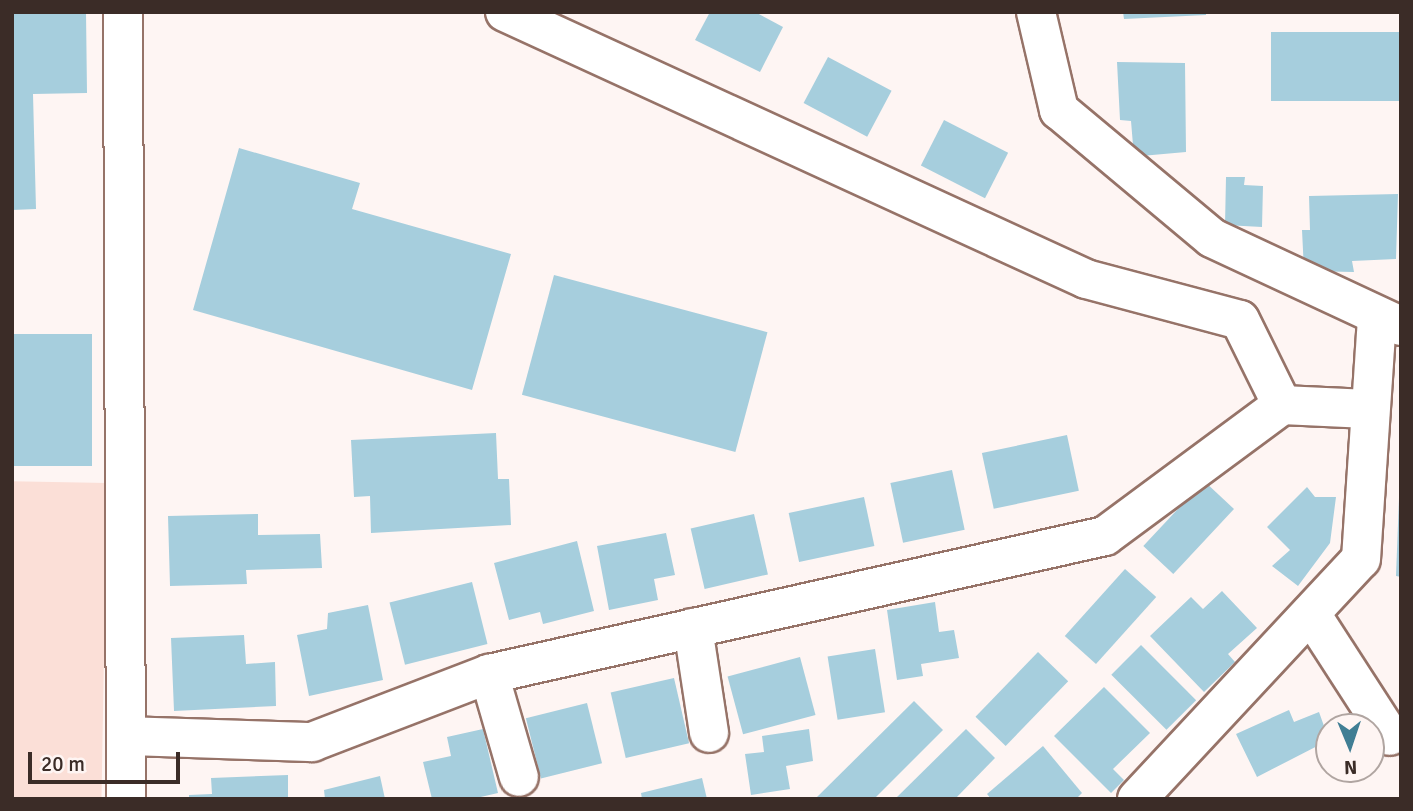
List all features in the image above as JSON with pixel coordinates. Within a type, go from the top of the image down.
[{"type":"street","points":[[123,12],[126,799]]},
{"type":"street","points":[[505,12],[1086,279],[1240,320],[1282,405]]},
{"type":"street","points":[[1035,12],[1059,110],[1212,238],[1389,322],[1368,409],[1361,559],[1137,799]]},
{"type":"street","points":[[127,736],[312,742],[489,674],[1105,536],[1282,405],[1368,409]]},
{"type":"street","points":[[1311,614],[1387,738]]},
{"type":"street","points":[[693,628],[709,733]]},
{"type":"street","points":[[489,674],[519,777]]},
{"type":"shaded area","points":[[12,481],[107,483],[101,799],[12,797]]},
{"type":"building","points":[[86,12],[87,93],[33,94],[36,209],[12,210],[12,13]]},
{"type":"building","points":[[710,12],[755,12],[783,27],[760,72],[695,40]]},
{"type":"building","points":[[1123,12],[1206,12],[1206,15],[1124,19]]},
{"type":"building","points":[[1271,32],[1401,32],[1401,101],[1271,101]]},
{"type":"building","points":[[828,57],[892,91],[867,137],[804,103]]},
{"type":"building","points":[[1117,62],[1185,63],[1186,152],[1141,156],[1133,145],[1131,121],[1120,120]]},
{"type":"building","points":[[944,120],[1008,153],[985,198],[921,165]]},
{"type":"building","points":[[239,148],[360,183],[352,209],[511,254],[472,390],[193,310]]},
{"type":"building","points":[[1226,177],[1245,177],[1244,185],[1263,186],[1262,227],[1225,225]]},
{"type":"building","points":[[1398,194],[1396,259],[1352,261],[1354,272],[1304,271],[1302,230],[1310,230],[1309,196]]},
{"type":"building","points":[[554,275],[767,332],[735,452],[522,395]]},
{"type":"building","points":[[12,334],[92,334],[92,466],[12,466]]},
{"type":"building","points":[[496,433],[498,479],[509,479],[511,525],[371,533],[370,496],[354,497],[351,440]]},
{"type":"building","points":[[1067,435],[1079,491],[994,509],[982,453]]},
{"type":"building","points":[[952,470],[965,530],[903,543],[890,483]]},
{"type":"building","points":[[1204,481],[1234,509],[1173,574],[1143,546]]},
{"type":"building","points":[[1307,487],[1315,497],[1336,497],[1330,543],[1298,586],[1272,566],[1290,550],[1267,527]]},
{"type":"building","points":[[864,497],[874,546],[799,562],[789,513]]},
{"type":"building","points":[[1401,498],[1401,577],[1396,576]]},
{"type":"building","points":[[258,514],[258,535],[320,534],[322,568],[246,570],[247,584],[170,586],[168,516]]},
{"type":"building","points":[[754,514],[768,574],[705,589],[691,529]]},
{"type":"building","points":[[666,533],[675,575],[654,579],[658,600],[609,610],[597,546]]},
{"type":"building","points":[[577,541],[594,611],[543,624],[540,612],[509,620],[494,563]]},
{"type":"building","points":[[1125,569],[1156,597],[1096,664],[1065,636]]},
{"type":"building","points":[[472,582],[487,644],[405,665],[390,603]]},
{"type":"building","points":[[1222,591],[1257,628],[1228,654],[1235,662],[1204,692],[1150,636],[1191,597],[1203,609]]},
{"type":"building","points":[[935,602],[939,632],[954,630],[959,658],[921,664],[923,676],[897,680],[887,610]]},
{"type":"building","points":[[368,605],[383,680],[309,696],[297,635],[327,629],[328,613]]},
{"type":"building","points":[[244,635],[246,664],[275,662],[276,706],[174,711],[171,638]]},
{"type":"building","points":[[1141,645],[1196,700],[1166,730],[1111,675]]},
{"type":"building","points":[[875,649],[885,712],[838,720],[828,657]]},
{"type":"building","points":[[1038,652],[1068,681],[1006,746],[975,717]]},
{"type":"building","points":[[800,657],[816,715],[743,734],[728,676]]},
{"type":"building","points":[[674,678],[689,743],[626,758],[611,693]]},
{"type":"building","points":[[1104,687],[1150,733],[1113,769],[1124,780],[1111,793],[1054,736]]},
{"type":"building","points":[[914,701],[943,730],[874,799],[815,799]]},
{"type":"building","points":[[587,703],[602,763],[541,778],[526,718]]},
{"type":"building","points":[[1289,710],[1294,722],[1315,714],[1315,747],[1257,777],[1236,734]]},
{"type":"building","points":[[483,729],[498,793],[472,799],[432,799],[423,762],[451,756],[447,737]]},
{"type":"building","points":[[809,729],[813,761],[786,766],[790,789],[751,795],[745,754],[764,752],[762,736]]},
{"type":"building","points":[[966,729],[995,758],[955,799],[895,799]]},
{"type":"building","points":[[1043,746],[1082,793],[1076,799],[991,799],[987,794]]},
{"type":"building","points":[[288,775],[288,799],[189,799],[189,795],[212,794],[211,778]]},
{"type":"building","points":[[380,776],[385,799],[325,799],[324,790]]},
{"type":"building","points":[[702,778],[707,799],[642,799],[641,793]]}]
